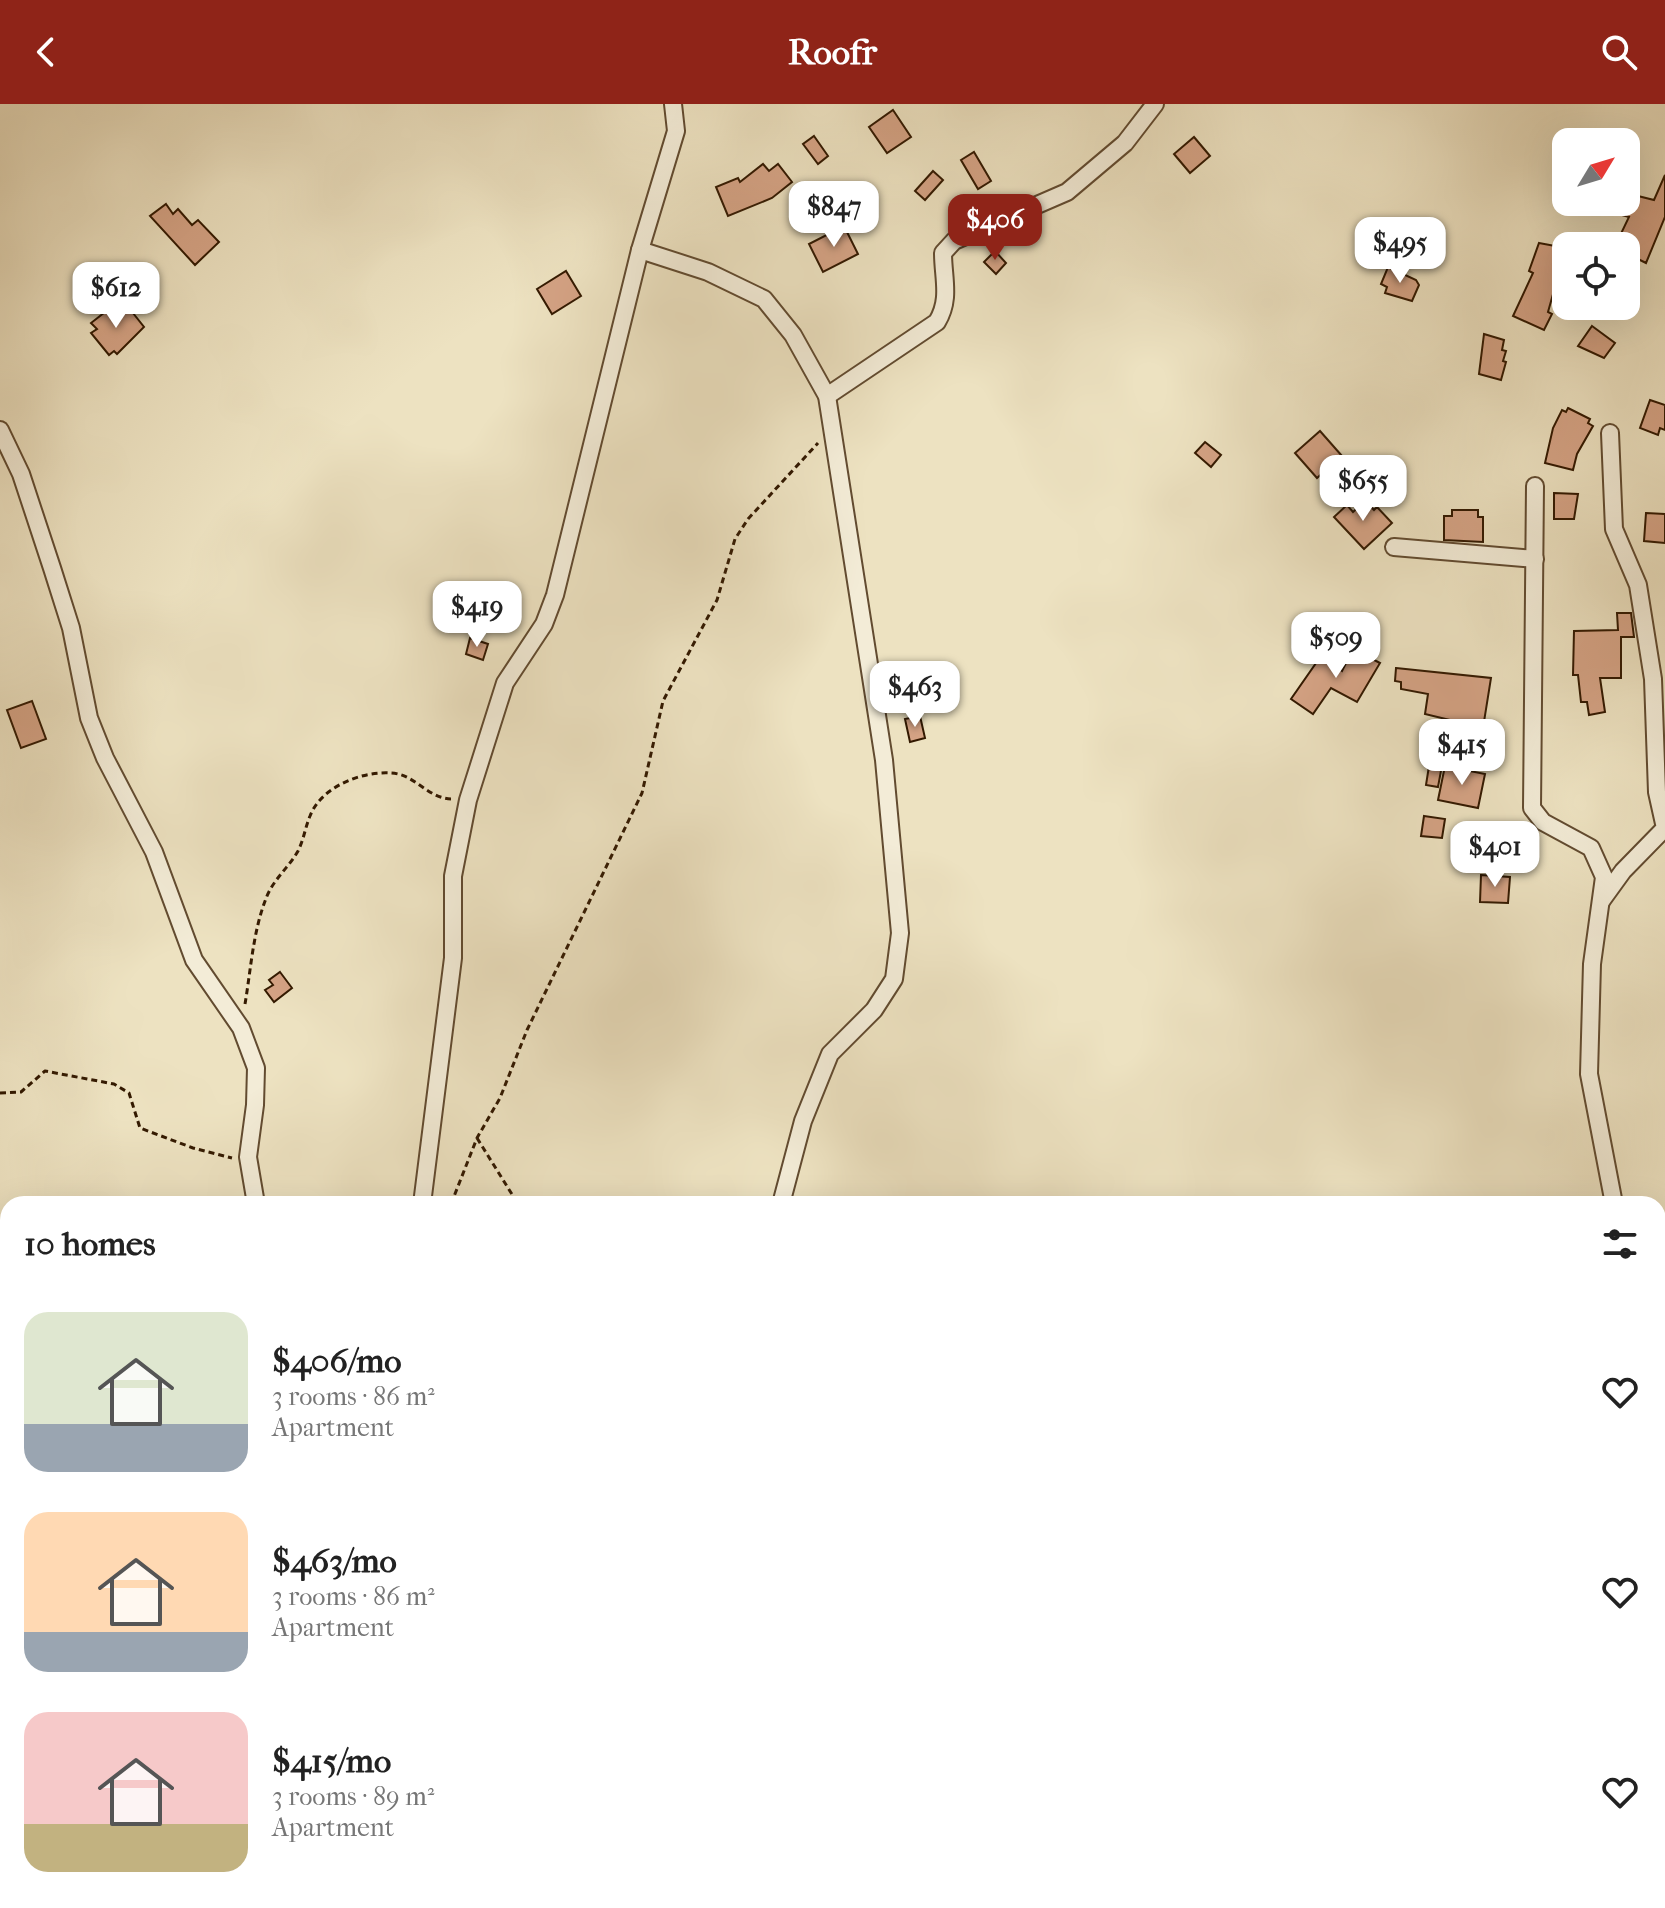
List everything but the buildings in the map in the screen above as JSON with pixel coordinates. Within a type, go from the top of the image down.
[{"type":"street","points":[[423,1196],[453,958],[453,876],[468,800],[505,683],[544,624],[555,595],[640,250],[676,131],[673,104]]},
{"type":"street","points":[[827,396],[937,322],[944,309],[947,291],[943,253],[954,241],[1067,192],[1125,143],[1155,104]]},
{"type":"street","points":[[640,250],[708,272],[764,299],[793,335],[827,396],[884,760],[900,933],[894,979],[874,1010],[830,1054],[803,1121],[783,1196]]},
{"type":"street","points":[[0,430],[21,474],[52,568],[71,628],[89,718],[105,758],[154,852],[194,960],[241,1028],[256,1068],[248,1157],[255,1196]]},
{"type":"street","points":[[1602,900],[1623,871],[1665,828],[1657,792],[1653,679],[1638,585],[1614,529],[1610,433]]},
{"type":"street","points":[[1535,486],[1532,808],[1543,822],[1580,839],[1598,856],[1604,877],[1592,964],[1589,1074],[1612,1196]]},
{"type":"street","points":[[1394,547],[1535,559]]},
{"type":"path","points":[[454,1196],[477,1138],[500,1098],[527,1030],[642,793],[663,701],[717,600],[735,539],[748,519],[833,424]]},
{"type":"path","points":[[241,1028],[257,930],[267,896],[295,855],[307,832],[310,816],[323,796],[339,783],[389,772],[407,776],[439,799],[468,800]]},
{"type":"path","points":[[0,1093],[21,1092],[45,1071],[114,1084],[129,1093],[140,1128],[193,1148],[233,1158],[248,1157]]},
{"type":"path","points":[[477,1138],[513,1196]]}]
